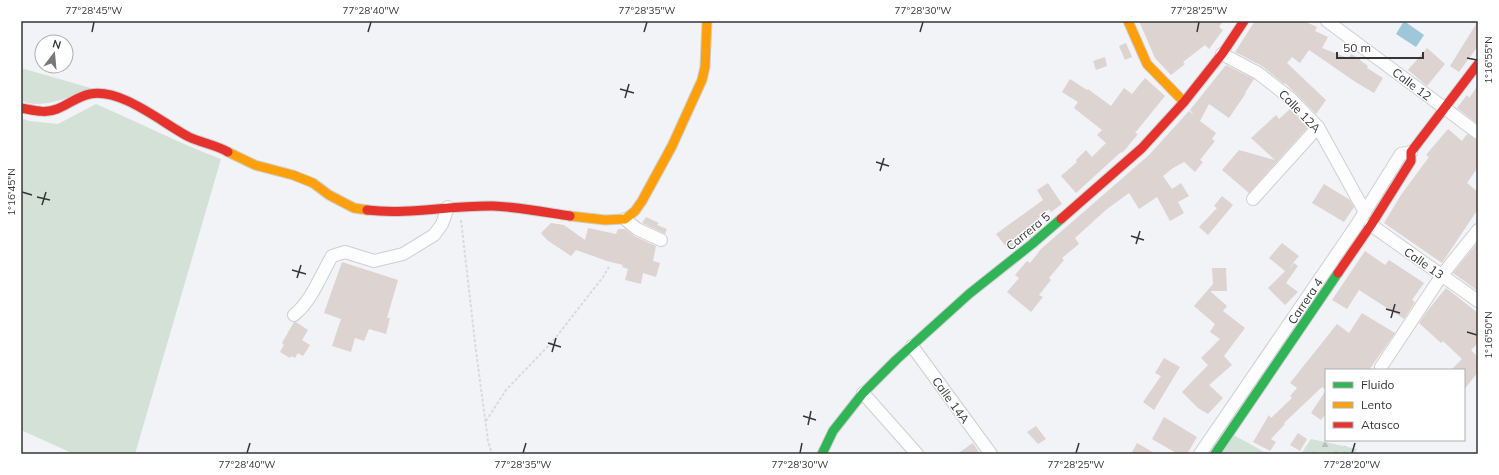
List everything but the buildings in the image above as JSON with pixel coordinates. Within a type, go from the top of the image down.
[{"type":"street","points":[[21,108],[42,112],[56,110],[72,101],[90,94],[105,94],[130,102],[153,114],[178,132],[201,143],[223,149],[255,165],[293,175],[313,183],[329,195],[354,208],[399,212],[454,207],[494,206],[605,220],[625,219],[635,211],[642,201],[672,146],[702,80],[706,67],[707,21]]},
{"type":"street","points":[[1128,21],[1142,56],[1147,64],[1184,102]]},
{"type":"street","name":"Carrera 5","points":[[822,454],[833,431],[863,393],[912,346],[969,294],[1032,244],[1090,195],[1142,148],[1184,102],[1222,54],[1244,21]]},
{"type":"street","name":"Calle 12","points":[[1327,21],[1478,133]]},
{"type":"street","name":"Calle 12A","points":[[1222,54],[1258,73],[1290,98],[1318,128],[1364,212]]},
{"type":"street","name":"Carrera 4","points":[[1215,454],[1371,226],[1410,161],[1412,152],[1478,64]]},
{"type":"street","points":[[1253,199],[1318,128]]},
{"type":"street","name":"Carrera 4","points":[[1200,454],[1364,212],[1401,154],[1412,152]]},
{"type":"street","points":[[294,315],[302,308],[312,295],[332,256],[345,252],[374,261],[403,254],[434,235],[454,207]]},
{"type":"street","points":[[625,219],[637,229],[661,240]]},
{"type":"street","name":"Calle 13","points":[[1371,226],[1478,301]]},
{"type":"street","points":[[1381,367],[1442,276],[1478,230]]},
{"type":"street","name":"Calle 14A","points":[[912,346],[991,454]]},
{"type":"street","points":[[863,393],[917,454]]},
{"type":"path","points":[[454,207],[488,441],[492,454]]},
{"type":"path","points":[[486,422],[506,390],[553,341],[603,277],[610,265]]},
{"type":"green space","points":[[21,68],[34,72],[34,74],[42,74],[94,89],[48,103],[39,104],[21,101]]},
{"type":"green space","points":[[96,104],[221,159],[135,454],[74,454],[21,430],[21,118],[29,121],[58,124]]},
{"type":"green space","points":[[1230,433],[1268,454],[1218,454]]},
{"type":"green space","points":[[1311,439],[1357,449],[1354,454],[1301,454]]},
{"type":"water","points":[[1404,21],[1424,35],[1416,47],[1396,34]]},
{"type":"traffic: fast","points":[[822,454],[833,431],[863,393],[896,360],[969,294],[1061,219]]},
{"type":"traffic: fast","points":[[1215,454],[1338,273]]},
{"type":"traffic: slow","points":[[570,216],[605,220],[625,219],[635,211],[672,146],[702,80],[705,67],[707,21]]},
{"type":"traffic: slow","points":[[1128,21],[1147,64],[1184,102]]},
{"type":"traffic: slow","points":[[228,152],[255,165],[293,175],[313,183],[329,195],[354,208],[367,210]]},
{"type":"traffic: jam","points":[[1061,219],[1142,148],[1184,102],[1222,54],[1244,21]]},
{"type":"traffic: jam","points":[[1338,273],[1371,225],[1411,161],[1411,152],[1478,64]]},
{"type":"traffic: jam","points":[[21,108],[48,111],[57,109],[90,94],[115,96],[141,108],[189,137],[228,152]]},
{"type":"traffic: jam","points":[[367,210],[414,211],[493,206],[570,216]]}]
